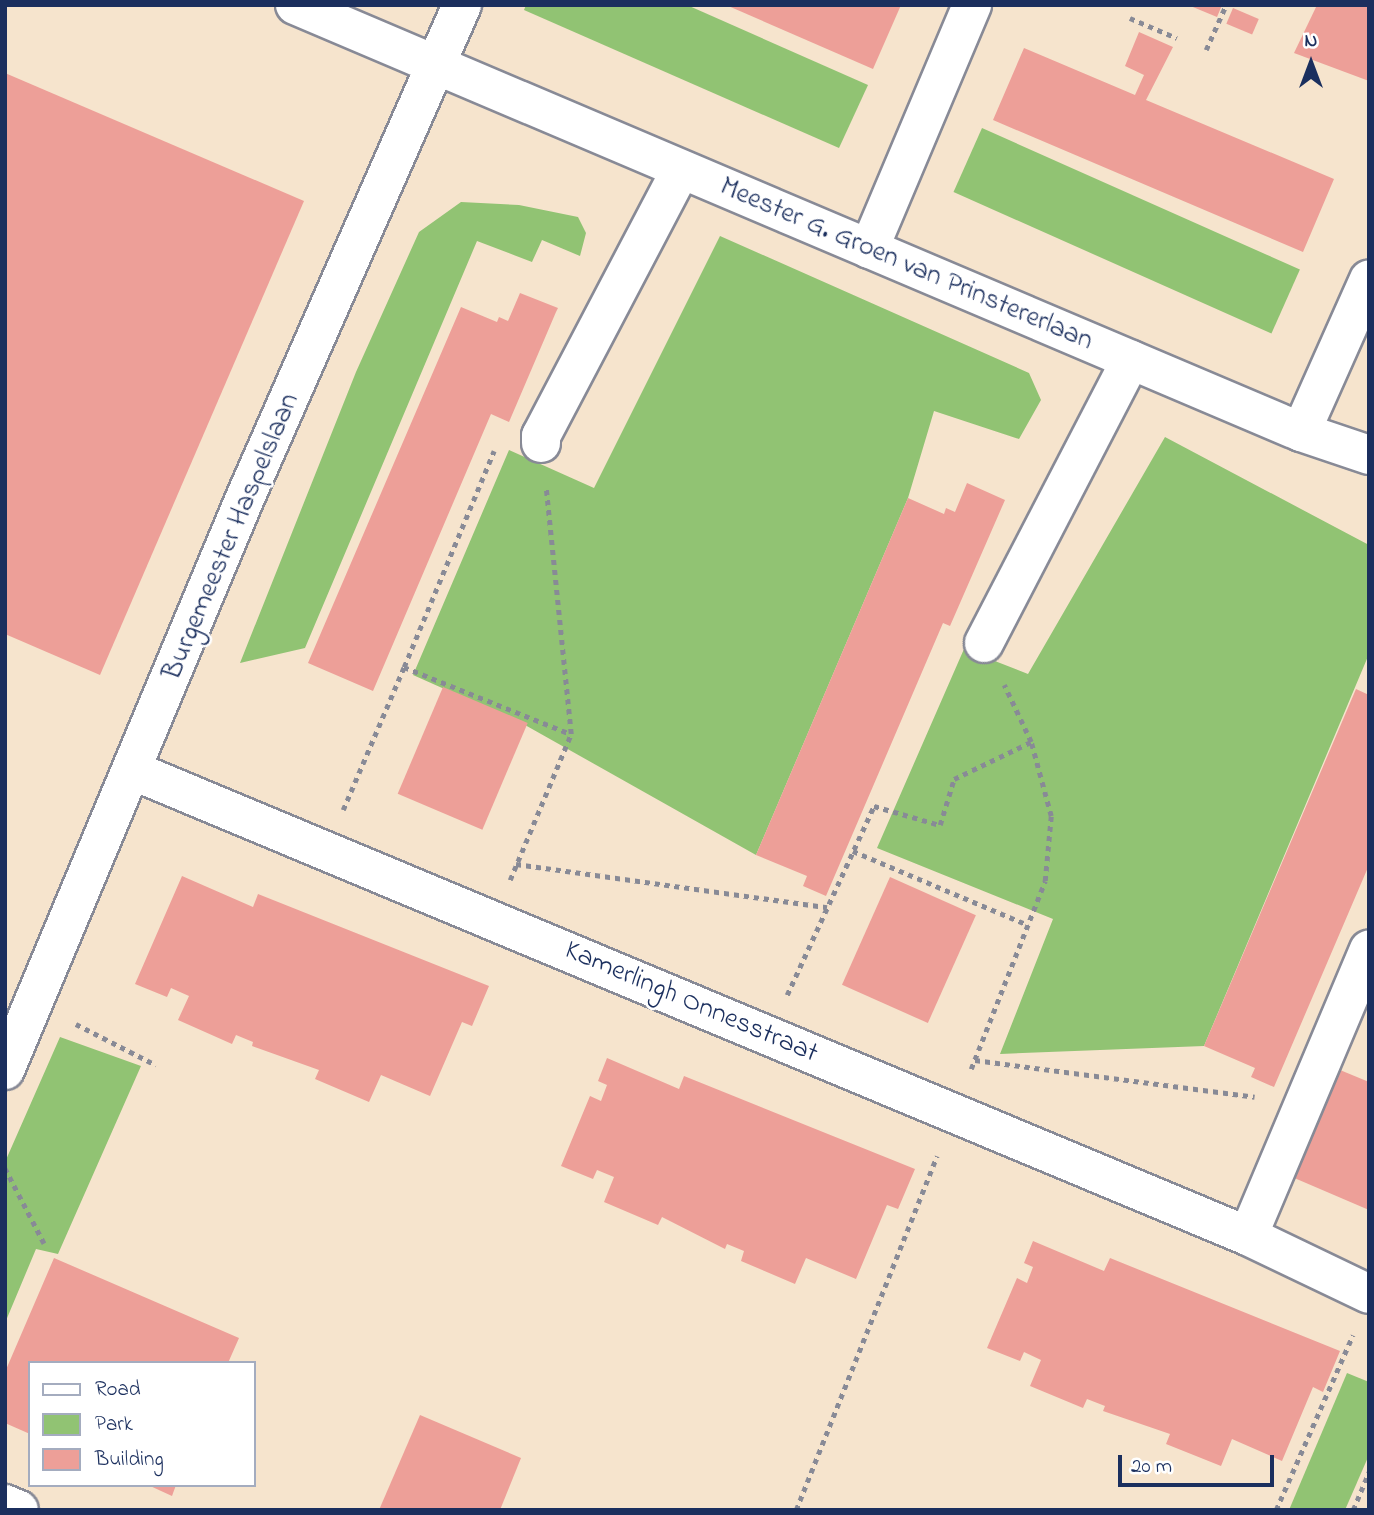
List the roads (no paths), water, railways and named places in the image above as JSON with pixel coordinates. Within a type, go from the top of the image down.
[{"type":"street","name":"Meester G. Groen van Prinstererlaan","points":[[295,5],[1301,432],[1369,454]]},
{"type":"street","name":"Burgemeester Haspelslaan","points":[[5,1070],[134,771],[245,498],[438,66],[462,5]]},
{"type":"street","points":[[869,249],[972,5]]},
{"type":"street","points":[[541,440],[681,169]]},
{"type":"street","points":[[1301,432],[1369,279]]},
{"type":"street","points":[[984,643],[1131,360]]},
{"type":"street","name":"Meester G. Groen van Prinstererlaan","points":[[1301,432],[1369,475]]},
{"type":"street","name":"Kamerlingh Onnesstraat","points":[[134,771],[1248,1236],[1363,1309]]},
{"type":"street","points":[[1248,1236],[1369,949]]},
{"type":"street","points":[[5,1504],[19,1510]]}]
